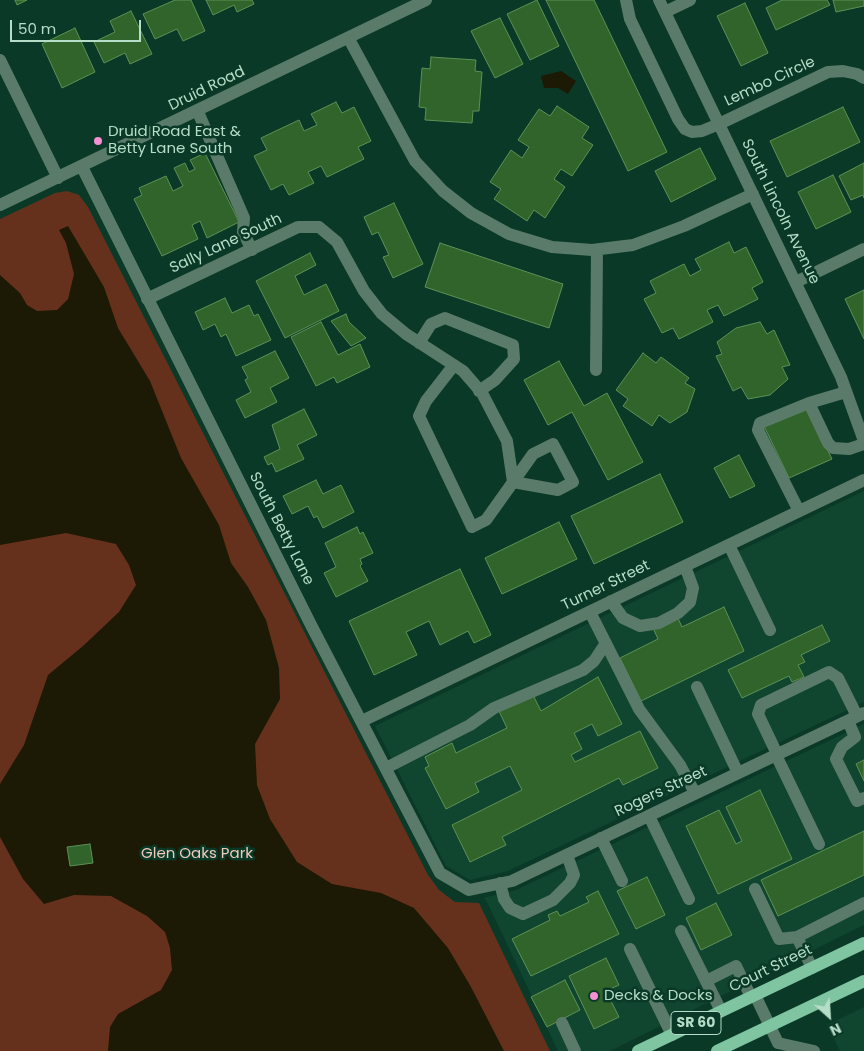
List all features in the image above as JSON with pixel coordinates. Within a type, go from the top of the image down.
[{"type":"main road","name":"Court Street","points":[[638,1051],[864,943]]},
{"type":"main road","name":"SR 60","points":[[717,1051],[864,981]]},
{"type":"street","name":"Druid Road","points":[[0,205],[198,112],[426,0]]},
{"type":"street","name":"Lembo Circle","points":[[626,0],[630,19],[685,129],[692,132],[702,131],[720,124],[828,72],[842,71],[857,74],[864,78]]},
{"type":"street","name":"South Lincoln Avenue","points":[[659,0],[796,282],[846,392],[864,442]]},
{"type":"street","points":[[665,12],[688,0]]},
{"type":"street","points":[[349,39],[415,161],[443,191],[471,214],[510,234],[552,247],[597,250],[633,245],[684,226],[753,194]]},
{"type":"street","points":[[0,60],[58,178]]},
{"type":"street","points":[[198,112],[244,218],[243,232],[252,250]]},
{"type":"street","name":"South Betty Lane","points":[[82,167],[306,614],[440,873],[469,890]]},
{"type":"street","name":"Sally Lane South","points":[[147,299],[298,227],[319,227],[337,242],[364,291],[382,314],[419,343],[463,371],[480,391],[507,441],[513,482]]},
{"type":"street","points":[[796,282],[864,249]]},
{"type":"street","points":[[596,370],[597,250]]},
{"type":"street","points":[[419,343],[431,324],[445,318],[513,345],[514,359],[495,380],[480,391]]},
{"type":"street","points":[[454,366],[426,401],[419,416],[472,527],[486,520],[513,482],[533,454],[553,444],[573,482],[558,490],[513,482]]},
{"type":"street","points":[[799,511],[758,430],[760,423],[809,403],[846,392]]},
{"type":"street","points":[[809,403],[832,448],[849,449],[864,442]]},
{"type":"street","name":"Turner Street","points":[[362,721],[864,480]]},
{"type":"street","points":[[729,545],[770,630]]},
{"type":"street","points":[[611,601],[623,618],[631,622],[640,626],[659,623],[678,613],[690,602],[693,588],[685,566]]},
{"type":"street","points":[[590,612],[639,709],[680,765],[695,794]]},
{"type":"street","points":[[386,768],[470,725],[494,708],[583,670],[594,661],[606,643]]},
{"type":"street","points":[[819,844],[758,714],[760,706],[829,672],[838,678],[856,717],[860,736],[842,747],[836,759],[857,801],[864,798]]},
{"type":"street","points":[[697,687],[738,773]]},
{"type":"street","name":"Rogers Street","points":[[469,890],[512,881],[856,717]]},
{"type":"street","points":[[649,816],[689,899]]},
{"type":"street","points":[[601,838],[622,881]]},
{"type":"street","points":[[500,883],[504,899],[510,908],[523,914],[552,900],[570,883],[574,875],[567,854]]},
{"type":"street","points":[[755,889],[779,939],[797,937],[864,903]]},
{"type":"street","points":[[681,931],[721,1011]]},
{"type":"street","points":[[797,937],[812,968]]},
{"type":"street","points":[[630,949],[672,1035]]},
{"type":"street","points":[[706,981],[736,966],[770,1026],[775,1047],[814,1051]]},
{"type":"street","points":[[562,1023],[575,1051]]},
{"type":"shaded area","points":[[561,71],[576,81],[568,94],[558,88],[544,88],[541,76]]},
{"type":"shaded area","name":"Glen Oaks Park","points":[[68,226],[104,287],[118,328],[150,381],[181,458],[219,525],[231,563],[248,587],[266,620],[279,668],[280,699],[255,744],[257,785],[270,819],[297,862],[332,884],[381,893],[414,908],[448,948],[471,987],[504,1051],[108,1051],[110,1027],[118,1014],[161,990],[172,970],[170,948],[165,932],[147,916],[111,896],[74,895],[44,904],[23,879],[0,837],[0,784],[24,745],[48,675],[83,646],[119,612],[136,585],[129,565],[116,544],[66,533],[0,545],[0,275],[20,293],[27,305],[37,311],[57,310],[68,299],[74,274],[66,243],[59,230]]},
{"type":"shaded area","points":[[864,491],[864,702],[508,871],[470,880],[446,866],[375,726]]},
{"type":"shaded area","points":[[864,724],[864,925],[610,1051],[558,1051],[486,900],[483,898],[516,890]]},
{"type":"shaded area","points":[[864,1007],[864,1051],[840,1051],[827,1025]]},
{"type":"green space","name":"Glen Oaks Park","points":[[67,191],[79,195],[88,207],[428,875],[439,890],[455,902],[479,903],[550,1051],[0,1051],[0,219],[55,193]]},
{"type":"building","points":[[15,0],[27,0],[17,5]]},
{"type":"building","points":[[175,0],[191,0],[205,31],[183,41],[177,29],[155,39],[143,14]]},
{"type":"building","points":[[206,0],[252,0],[254,4],[237,12],[234,5],[213,15]]},
{"type":"building","points":[[537,0],[559,46],[530,60],[507,14]]},
{"type":"building","points":[[546,0],[594,0],[667,152],[628,171]]},
{"type":"building","points":[[782,0],[827,0],[830,5],[776,30],[766,8]]},
{"type":"building","points":[[833,0],[864,0],[864,6],[836,12]]},
{"type":"building","points":[[745,3],[768,53],[741,66],[717,16]]},
{"type":"building","points":[[131,11],[152,54],[130,64],[125,53],[104,63],[94,42],[115,32],[110,21]]},
{"type":"building","points":[[500,18],[523,64],[495,78],[471,31]]},
{"type":"building","points":[[75,28],[95,72],[62,88],[42,44]]},
{"type":"building","points":[[431,57],[476,60],[475,71],[482,72],[479,111],[473,111],[472,123],[425,120],[426,108],[419,107],[422,68],[430,69]]},
{"type":"building","points":[[336,102],[342,113],[354,107],[371,141],[358,147],[364,159],[327,177],[321,166],[308,172],[314,183],[289,195],[283,184],[271,190],[254,156],[267,150],[261,138],[299,120],[304,131],[317,125],[311,114]]},
{"type":"building","points":[[557,106],[589,127],[582,138],[593,145],[572,176],[561,169],[554,179],[565,187],[545,218],[534,210],[527,221],[494,199],[501,189],[490,182],[511,150],[522,158],[529,147],[518,140],[539,109],[550,116]]},
{"type":"building","points":[[843,107],[860,142],[787,177],[770,141]]},
{"type":"building","points":[[700,148],[716,179],[671,202],[655,171]]},
{"type":"building","points":[[205,153],[239,222],[207,238],[200,221],[192,225],[198,239],[162,256],[134,199],[142,195],[139,188],[166,176],[173,191],[183,186],[174,168],[185,163],[189,172],[195,169],[190,160]]},
{"type":"building","points":[[864,163],[864,198],[863,195],[851,200],[839,176]]},
{"type":"building","points":[[833,175],[851,212],[816,229],[798,192]]},
{"type":"building","points":[[394,203],[423,264],[393,278],[383,257],[389,255],[378,232],[372,235],[364,217]]},
{"type":"building","points":[[729,242],[734,253],[746,247],[763,282],[752,288],[758,299],[724,316],[718,305],[707,310],[713,322],[679,339],[673,328],[662,333],[644,299],[656,293],[650,281],[684,264],[690,276],[701,270],[695,259]]},
{"type":"building","points":[[440,243],[563,284],[549,328],[425,287]]},
{"type":"building","points":[[310,253],[316,265],[295,276],[304,295],[326,284],[339,311],[285,338],[256,281]]},
{"type":"building","points":[[864,290],[864,339],[845,299]]},
{"type":"building","points":[[225,298],[232,313],[249,305],[254,316],[258,314],[271,340],[236,356],[226,334],[221,337],[215,324],[203,330],[195,312]]},
{"type":"building","points":[[346,314],[349,322],[366,338],[351,346],[331,321]]},
{"type":"building","points":[[321,322],[338,355],[360,344],[370,367],[337,383],[334,377],[316,386],[291,337]]},
{"type":"building","points":[[760,322],[767,334],[774,330],[790,365],[782,367],[788,379],[770,395],[748,399],[741,387],[733,391],[716,356],[722,354],[717,342],[736,328]]},
{"type":"building","points":[[275,351],[289,378],[270,388],[277,402],[245,418],[236,400],[251,392],[245,380],[248,378],[242,367]]},
{"type":"building","points":[[643,353],[656,363],[661,357],[689,378],[685,383],[695,389],[687,412],[670,423],[659,415],[652,426],[623,406],[628,399],[616,390]]},
{"type":"building","points":[[559,361],[584,406],[607,393],[643,462],[608,480],[572,412],[548,425],[524,380]]},
{"type":"building","points":[[806,406],[832,459],[789,478],[764,426]]},
{"type":"building","points":[[304,409],[317,435],[297,445],[304,459],[276,472],[272,463],[268,465],[264,457],[280,449],[272,425]]},
{"type":"building","points":[[739,455],[755,486],[730,498],[714,468]]},
{"type":"building","points":[[660,474],[683,522],[594,564],[571,516]]},
{"type":"building","points":[[316,480],[323,494],[341,485],[354,512],[323,528],[317,516],[314,518],[308,506],[292,514],[283,496]]},
{"type":"building","points":[[559,522],[577,559],[502,594],[485,558]]},
{"type":"building","points":[[357,527],[360,534],[363,532],[373,553],[360,559],[362,564],[360,566],[368,581],[336,597],[324,573],[336,567],[325,543]]},
{"type":"building","points":[[460,569],[491,635],[474,643],[468,631],[440,645],[429,621],[406,632],[417,655],[374,675],[349,621]]},
{"type":"building","points":[[724,607],[744,651],[641,701],[620,658],[658,639],[653,628],[677,616],[682,627]]},
{"type":"building","points":[[822,625],[830,641],[801,655],[805,662],[798,665],[804,677],[792,682],[789,676],[742,698],[728,670]]},
{"type":"building","points":[[598,677],[622,724],[598,736],[592,724],[574,733],[582,749],[571,755],[575,762],[640,731],[658,768],[623,785],[619,778],[502,837],[506,845],[470,862],[452,825],[522,790],[510,766],[475,783],[479,792],[446,809],[425,768],[429,766],[425,757],[452,743],[456,753],[507,728],[498,709],[532,693],[541,711]]},
{"type":"building","points":[[864,760],[864,781],[856,764]]},
{"type":"building","points":[[760,790],[792,859],[718,894],[686,826],[719,810],[736,844],[742,841],[726,807]]},
{"type":"building","points":[[864,831],[864,875],[778,916],[761,880]]},
{"type":"building","points":[[90,844],[93,863],[70,866],[67,847]]},
{"type":"building","points":[[647,877],[665,915],[636,929],[617,891]]},
{"type":"building","points":[[598,891],[619,934],[531,976],[512,939],[550,920],[548,915],[557,911],[560,916],[589,902],[586,897]]},
{"type":"building","points":[[716,903],[732,935],[701,950],[686,918]]},
{"type":"building","name":"Decks & Docks","points":[[606,958],[619,985],[606,991],[619,1017],[594,1029],[569,976]]},
{"type":"building","points":[[565,980],[580,1010],[547,1027],[531,997]]},
{"type":"place","name":"Druid Road East & Betty Lane South","points":[[98,141]]},
{"type":"place","name":"Decks & Docks","points":[[594,996]]}]
